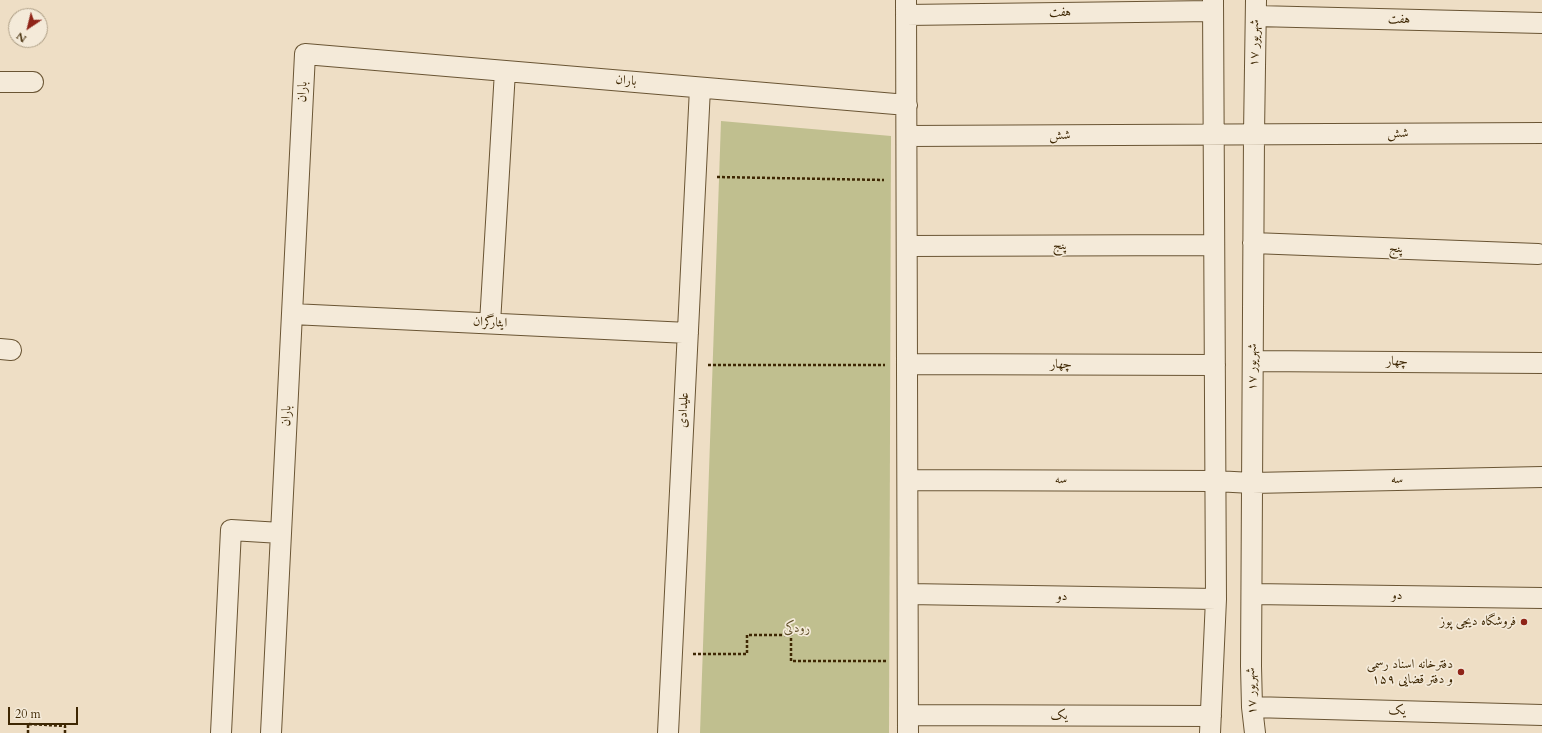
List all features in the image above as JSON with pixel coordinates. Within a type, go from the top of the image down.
[{"type":"street","name":"هفت","points":[[906,7],[1213,5]]},
{"type":"street","points":[[1210,724],[1216,599],[1213,245],[1213,5]]},
{"type":"street","points":[[906,7],[908,724]]},
{"type":"street","name":"هفت","points":[[1256,8],[1542,23]]},
{"type":"street","name":"۱۷ شهریور","points":[[1255,733],[1252,708],[1252,483],[1256,8]]},
{"type":"street","name":"باران","points":[[271,733],[305,54],[907,105]]},
{"type":"street","points":[[490,323],[505,71]]},
{"type":"street","points":[[0,82],[33,82]]},
{"type":"street","name":"علیدادی","points":[[668,733],[700,88]]},
{"type":"street","name":"شش","points":[[907,136],[1542,133]]},
{"type":"street","name":"پنج","points":[[1253,243],[1538,254]]},
{"type":"street","name":"پنج","points":[[907,246],[1213,245]]},
{"type":"street","name":"ایثارگران","points":[[292,314],[688,333]]},
{"type":"street","name":"چهار","points":[[1253,361],[1542,363]]},
{"type":"street","name":"چهار","points":[[907,364],[1215,365]]},
{"type":"street","name":"سه","points":[[908,480],[1215,481],[1252,483],[1542,477]]},
{"type":"street","points":[[220,733],[231,530],[281,533]]},
{"type":"street","name":"دو","points":[[908,594],[1216,599]]},
{"type":"street","name":"دو","points":[[1252,594],[1542,598]]},
{"type":"street","name":"یک","points":[[1252,708],[1542,716]]},
{"type":"street","name":"یک","points":[[908,724],[1210,724]]},
{"type":"path","points":[[695,177],[907,180]]},
{"type":"path","points":[[686,365],[907,364]]},
{"type":"path","points":[[672,653],[746,654],[747,635],[791,635],[791,661],[908,662]]},
{"type":"path","points":[[28,733],[28,724],[65,726],[65,733]]},
{"type":"green space","name":"رودکی","points":[[721,121],[891,136],[889,733],[700,733]]},
{"type":"place","name":"فروشگاه دیجی پوز","points":[[1524,622]]},
{"type":"place","name":"دفترخانه اسناد رسمی ۱۵۹ و دفتر قضایی","points":[[1461,672]]}]
